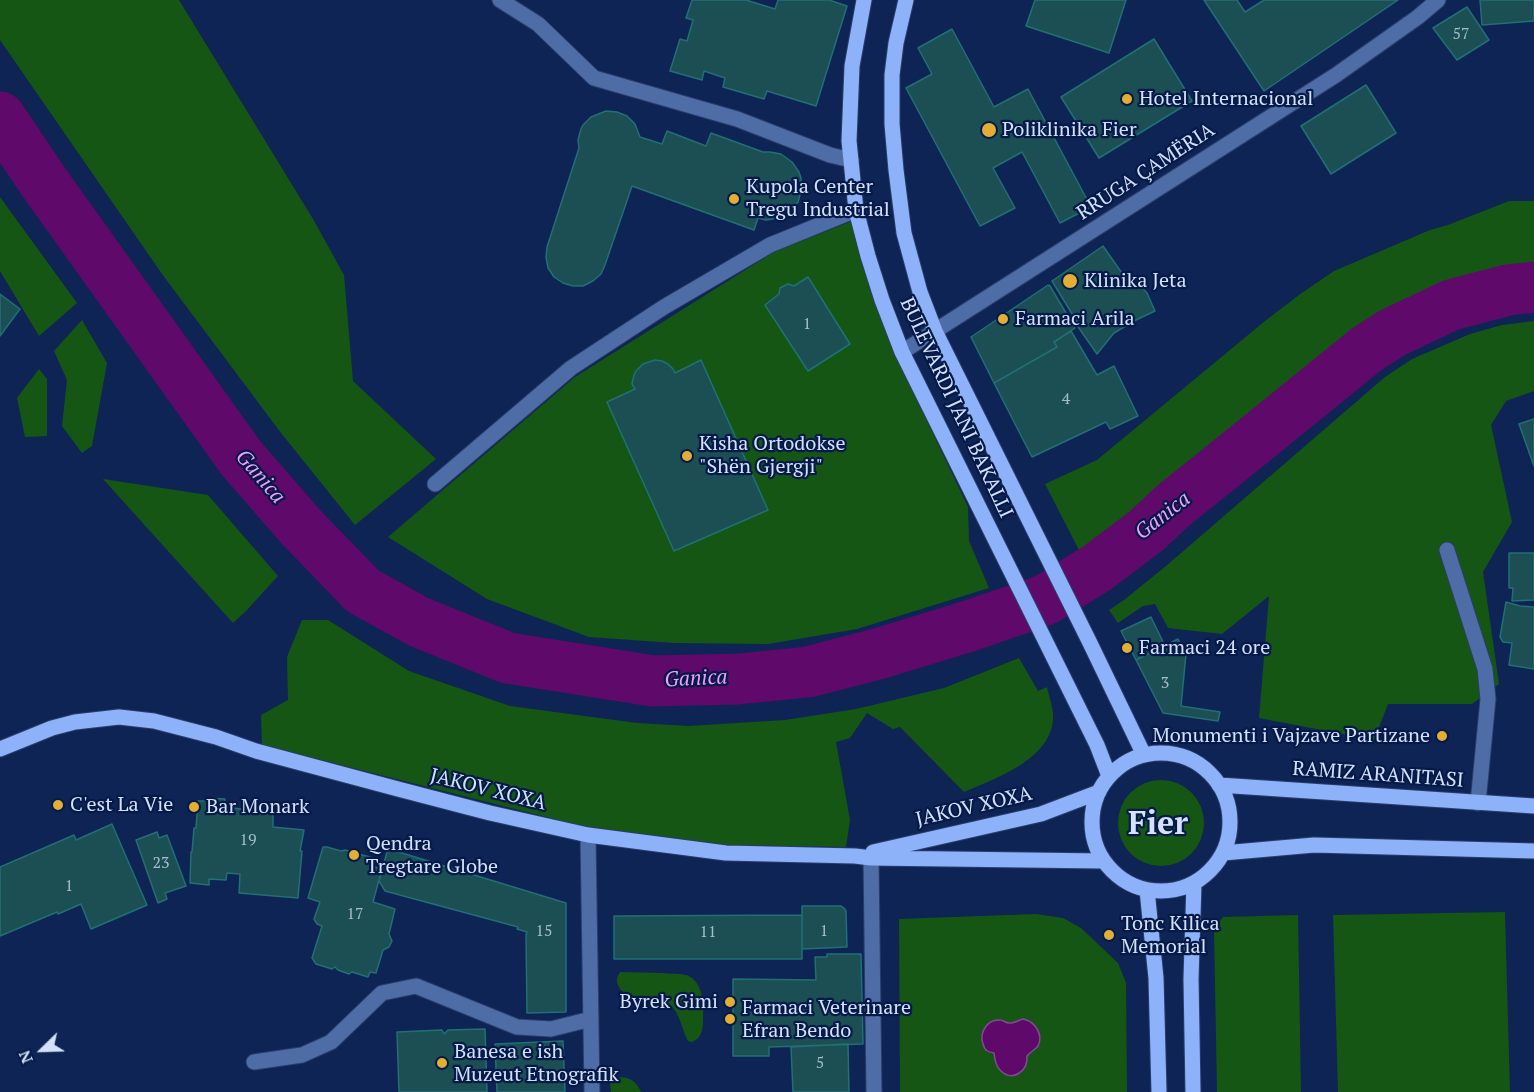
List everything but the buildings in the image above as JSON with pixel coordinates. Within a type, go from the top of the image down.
[{"type":"main road","name":"BULEVARDI JANI BAKALLI","points":[[864,0],[852,66],[849,129],[856,210],[875,280],[902,352],[1097,745],[1109,776]]},
{"type":"main road","name":"BULEVARDI JANI BAKALLI","points":[[906,0],[896,43],[892,75],[892,124],[904,233],[920,292],[935,331],[1131,724],[1144,755]]},
{"type":"main road","name":"JAKOV XOXA","points":[[0,749],[52,728],[75,722],[119,717],[154,721],[387,786],[490,813],[588,835],[726,853],[1103,861]]},
{"type":"main road","points":[[1157,753],[1175,755],[1192,761],[1219,785],[1226,802],[1229,820],[1228,838],[1223,854],[1211,869],[1194,883],[1170,891],[1147,890],[1130,884],[1115,874],[1103,861],[1096,845],[1092,823],[1093,809],[1099,792],[1109,776],[1123,764],[1144,755],[1157,753]]},
{"type":"main road","name":"RAMIZ ARANITASI","points":[[1219,785],[1534,806]]},
{"type":"main road","name":"JAKOV XOXA","points":[[863,857],[1041,814],[1099,792]]},
{"type":"main road","points":[[1223,854],[1314,845],[1534,851]]},
{"type":"main road","points":[[1193,1092],[1191,979],[1194,883]]},
{"type":"main road","points":[[1147,890],[1156,978],[1158,1092]]},
{"type":"street","points":[[500,0],[538,24],[594,78],[737,118],[830,155],[851,160]]},
{"type":"street","name":"RRUGA ÇAMËRIA","points":[[902,352],[1336,75],[1410,23],[1438,0]]},
{"type":"street","points":[[435,484],[571,368],[664,306],[771,245],[856,210]]},
{"type":"street","points":[[1447,550],[1485,669],[1488,699],[1478,803]]},
{"type":"street","points":[[588,835],[592,1092]]},
{"type":"street","points":[[863,857],[874,1092]]},
{"type":"street","points":[[254,1062],[302,1055],[331,1042],[382,993],[416,986],[517,1027],[550,1029],[591,1019]]},
{"type":"green space","points":[[0,0],[179,0],[313,219],[344,275],[353,381],[436,459],[355,525],[281,433],[162,274],[0,40]]},
{"type":"green space","points":[[0,197],[77,303],[39,336],[0,271]]},
{"type":"green space","points":[[1509,201],[1534,201],[1534,269],[1470,278],[1412,299],[1370,323],[1143,515],[1099,546],[1081,554],[1045,484],[1097,460],[1265,321],[1334,271],[1430,230]]},
{"type":"green space","points":[[852,221],[888,339],[968,507],[969,541],[989,588],[857,629],[768,644],[674,643],[589,637],[487,599],[388,537],[575,377],[774,252]]},
{"type":"green space","points":[[82,320],[107,363],[92,446],[82,453],[62,426],[67,380],[54,351]]},
{"type":"green space","points":[[1534,321],[1534,391],[1506,401],[1491,425],[1512,522],[1483,572],[1499,684],[1472,704],[1388,704],[1374,740],[1259,718],[1269,596],[1222,634],[1168,628],[1155,604],[1143,606],[1118,623],[1109,610],[1166,566],[1385,377],[1412,359],[1470,334],[1502,325]]},
{"type":"green space","points":[[39,369],[47,379],[47,436],[25,437],[17,398]]},
{"type":"green space","points":[[103,479],[208,495],[278,576],[233,623]]},
{"type":"green space","points":[[302,620],[328,620],[409,671],[510,706],[637,723],[689,726],[785,720],[856,709],[944,688],[1019,658],[1038,691],[1047,687],[1053,719],[1050,733],[1043,745],[1032,756],[1005,774],[964,792],[900,727],[893,729],[867,713],[850,738],[836,742],[850,820],[846,847],[724,845],[594,829],[262,745],[261,715],[288,700],[287,657]]},
{"type":"green space","points":[[1161,780],[1178,783],[1192,792],[1201,806],[1204,823],[1201,840],[1192,854],[1178,863],[1161,866],[1144,863],[1130,854],[1121,840],[1118,823],[1121,806],[1130,792],[1144,783]]},
{"type":"green space","points":[[1505,912],[1510,1092],[1338,1092],[1333,915]]},
{"type":"green space","points":[[1036,914],[1063,918],[1081,928],[1118,963],[1126,983],[1127,1092],[900,1092],[899,919]]},
{"type":"green space","points":[[1298,915],[1301,1092],[1217,1092],[1214,930],[1223,917]]},
{"type":"green space","points":[[620,972],[680,974],[692,978],[699,987],[703,1000],[703,1026],[698,1038],[692,1042],[688,1041],[678,1016],[669,1004],[633,997],[621,991],[617,982]]},
{"type":"green space","points":[[621,1077],[634,1082],[641,1092],[611,1092],[610,1083]]},
{"type":"shaded area","points":[[1023,1019],[1031,1022],[1037,1029],[1040,1041],[1027,1056],[1025,1066],[1019,1073],[1006,1074],[998,1067],[994,1053],[988,1052],[985,1048],[982,1040],[983,1031],[995,1020],[1011,1023]]},
{"type":"waterway","name":"Ganica","points":[[0,117],[43,181],[241,458],[301,527],[363,591],[419,622],[508,658],[653,681],[738,679],[808,672],[881,653],[1045,600],[1097,568],[1146,531],[1174,505],[1367,349],[1392,333],[1451,305],[1508,290],[1534,287]]},
{"type":"place","name":"Hotel Internacional","points":[[1127,99]]},
{"type":"place","name":"Poliklinika Fier","points":[[989,130]]},
{"type":"place","name":"Kupola Center Tregu Industrial","points":[[734,199]]},
{"type":"place","name":"Klinika Jeta","points":[[1070,281]]},
{"type":"place","name":"Farmaci Arila","points":[[1003,319]]},
{"type":"place","name":"Kisha Ortodokse \"Shën Gjergji\"","points":[[687,456]]},
{"type":"place","name":"Farmaci 24 ore","points":[[1127,648]]},
{"type":"place","name":"Monumenti i Vajzave Partizane","points":[[1442,736]]},
{"type":"place","name":"C'est La Vie","points":[[58,805]]},
{"type":"place","name":"Bar Monark","points":[[194,807]]},
{"type":"place","name":"Qendra Tregtare Globe","points":[[354,855]]},
{"type":"place","name":"Tonc Kilica Memorial","points":[[1109,935]]},
{"type":"place","name":"Byrek Gimi","points":[[730,1002]]},
{"type":"place","name":"Farmaci Veterinare Efran Bendo","points":[[730,1019]]},
{"type":"place","name":"Banesa e ish Muzeut Etnografik","points":[[442,1063]]},
{"type":"district","name":"Fier","points":[[1158,825]]}]
